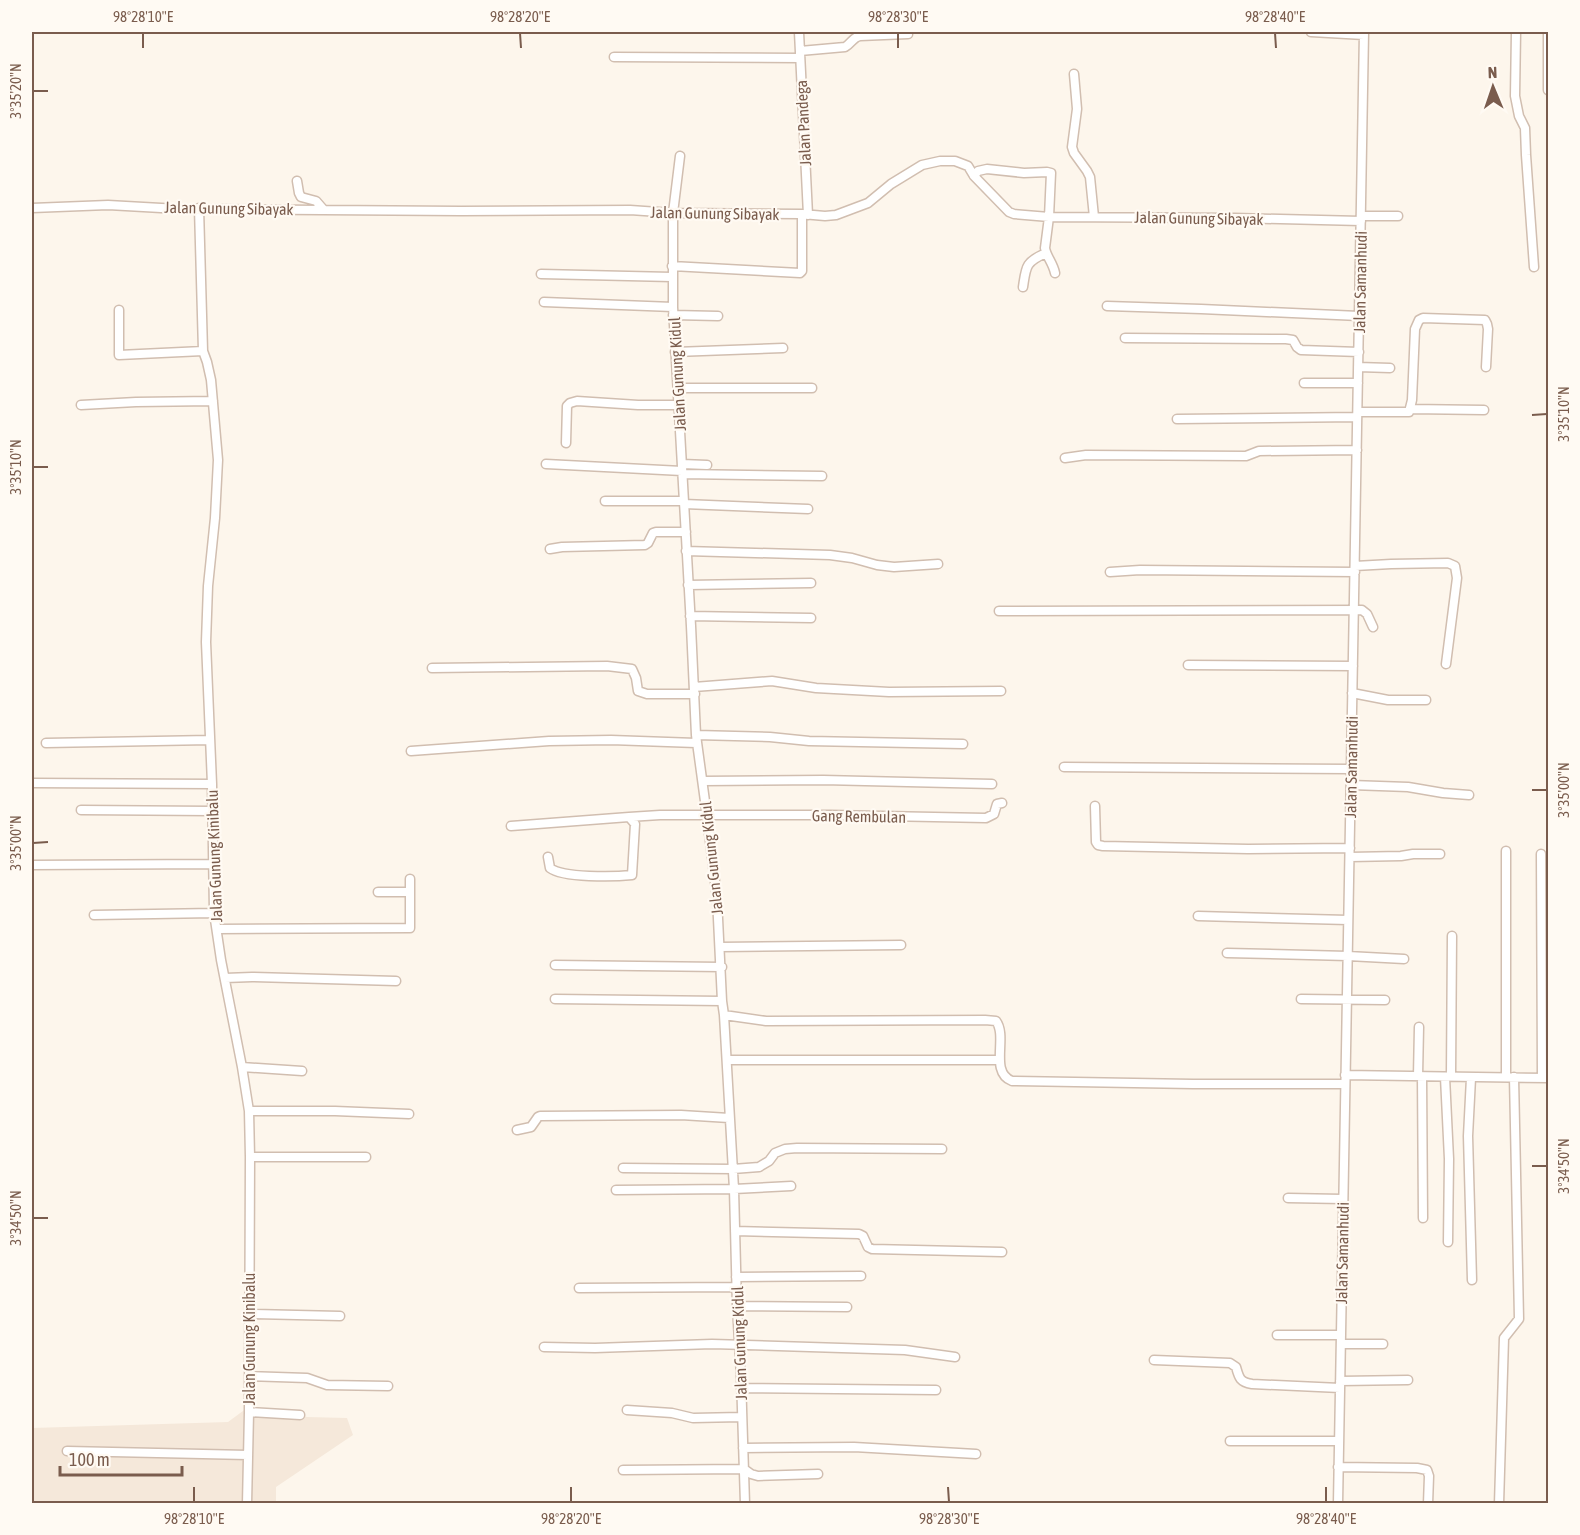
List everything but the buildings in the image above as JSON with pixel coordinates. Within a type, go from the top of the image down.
[{"type":"street","name":"Jalan Pandega","points":[[672,266],[800,273],[802,271],[805,214],[799,32]]},
{"type":"street","points":[[1311,32],[1364,33]]},
{"type":"street","points":[[1516,32],[1515,96],[1519,116],[1526,128],[1534,267]]},
{"type":"street","points":[[1538,32],[1548,32],[1548,90]]},
{"type":"street","name":"Jalan Samanhudi","points":[[1338,1503],[1364,33]]},
{"type":"street","points":[[614,57],[800,55],[845,47],[860,36],[908,34]]},
{"type":"street","points":[[1074,74],[1077,109],[1072,147],[1089,177],[1094,217]]},
{"type":"street","name":"Jalan Gunung Kidul","points":[[680,156],[674,213],[673,311],[696,739],[717,898],[722,967],[722,1001],[734,1189],[736,1306],[745,1503]]},
{"type":"street","name":"Jalan Gunung Sibayak","points":[[32,208],[108,205],[461,211],[630,210],[825,216],[836,215],[868,203],[891,184],[922,165],[956,160],[968,166],[974,176],[1009,212],[1023,215],[1361,218],[1398,216]]},
{"type":"street","points":[[974,176],[978,171],[987,169],[1024,173],[1049,172],[1051,177],[1049,217],[1045,248],[1055,273]]},
{"type":"street","points":[[297,182],[298,193],[301,197],[316,201],[323,209]]},
{"type":"street","name":"Jalan Gunung Kinibalu","points":[[199,208],[203,351],[213,401],[218,460],[206,642],[212,784],[213,914],[249,1112],[247,1503]]},
{"type":"street","points":[[1023,287],[1026,267],[1046,253]]},
{"type":"street","points":[[541,274],[672,277]]},
{"type":"street","points":[[544,302],[718,316]]},
{"type":"street","points":[[1107,306],[1359,316]]},
{"type":"street","points":[[119,310],[119,355],[203,351]]},
{"type":"street","points":[[1410,410],[1415,329],[1419,320],[1429,318],[1485,320],[1488,329],[1486,367]]},
{"type":"street","points":[[1125,338],[1286,339],[1293,340],[1301,350],[1359,352]]},
{"type":"street","points":[[675,352],[783,348]]},
{"type":"street","points":[[1358,367],[1390,368]]},
{"type":"street","points":[[1304,383],[1358,383]]},
{"type":"street","points":[[678,388],[812,388]]},
{"type":"street","points":[[81,405],[213,401]]},
{"type":"street","points":[[566,443],[567,406],[573,402],[679,405]]},
{"type":"street","points":[[1177,419],[1357,415],[1410,410],[1484,410]]},
{"type":"street","points":[[1065,458],[1086,455],[1246,456],[1259,451],[1357,450]]},
{"type":"street","points":[[546,464],[822,476]]},
{"type":"street","points":[[682,470],[707,465]]},
{"type":"street","points":[[605,501],[808,509]]},
{"type":"street","points":[[550,549],[573,546],[645,545],[656,532],[686,532]]},
{"type":"street","points":[[686,551],[830,555],[894,567],[938,564]]},
{"type":"street","points":[[1110,572],[1355,569],[1391,564],[1448,563],[1455,566],[1457,578],[1446,664]]},
{"type":"street","points":[[688,585],[811,584]]},
{"type":"street","points":[[999,611],[1354,610],[1365,611],[1373,627]]},
{"type":"street","points":[[690,616],[811,618]]},
{"type":"street","points":[[1188,666],[1353,666]]},
{"type":"street","points":[[432,668],[625,667],[632,669],[638,691],[647,694],[772,681],[816,688],[889,692],[1001,691]]},
{"type":"street","points":[[1352,693],[1388,700],[1426,700]]},
{"type":"street","points":[[411,752],[549,741],[770,737],[809,741],[963,744]]},
{"type":"street","points":[[46,743],[210,740]]},
{"type":"street","points":[[1064,768],[1351,769]]},
{"type":"street","points":[[703,781],[824,780],[992,784]]},
{"type":"street","points":[[32,783],[212,784]]},
{"type":"street","points":[[1351,785],[1408,787],[1469,795]]},
{"type":"street","name":"Gang Rembulan","points":[[511,826],[660,815],[986,818],[994,814],[997,804],[1002,803]]},
{"type":"street","points":[[1095,806],[1096,842],[1103,846],[1350,852],[1401,856],[1440,854]]},
{"type":"street","points":[[81,810],[212,811]]},
{"type":"street","points":[[548,857],[550,868],[556,872],[582,875],[632,875],[635,824],[629,817]]},
{"type":"street","points":[[1499,1503],[1504,1338],[1519,1319],[1510,1077],[1506,850]]},
{"type":"street","points":[[724,1015],[766,1021],[991,1020],[998,1023],[1000,1028],[1002,1071],[1005,1077],[1012,1081],[1192,1084],[1420,1076],[1545,1078],[1541,854]]},
{"type":"street","points":[[32,865],[213,864]]},
{"type":"street","points":[[217,929],[410,928],[410,879]]},
{"type":"street","points":[[378,892],[410,892]]},
{"type":"street","points":[[94,915],[213,914]]},
{"type":"street","points":[[1198,916],[1348,920]]},
{"type":"street","points":[[1448,1242],[1448,1076],[1452,936]]},
{"type":"street","points":[[720,947],[901,945]]},
{"type":"street","points":[[1227,953],[1404,959]]},
{"type":"street","points":[[555,965],[722,967]]},
{"type":"street","points":[[225,978],[396,981]]},
{"type":"street","points":[[555,999],[722,1001]]},
{"type":"street","points":[[1301,999],[1384,1000]]},
{"type":"street","points":[[1419,1027],[1423,1218]]},
{"type":"street","points":[[727,1060],[1000,1060]]},
{"type":"street","points":[[242,1067],[302,1071]]},
{"type":"street","points":[[1471,1078],[1468,1137],[1472,1280]]},
{"type":"street","points":[[249,1112],[335,1111],[409,1114]]},
{"type":"street","points":[[517,1130],[531,1127],[540,1116],[681,1115],[729,1118]]},
{"type":"street","points":[[623,1168],[733,1169],[759,1167],[769,1161],[774,1153],[797,1148],[942,1149]]},
{"type":"street","points":[[250,1157],[366,1157]]},
{"type":"street","points":[[616,1190],[791,1186]]},
{"type":"street","points":[[1288,1198],[1343,1199]]},
{"type":"street","points":[[735,1231],[859,1234],[872,1249],[1002,1252]]},
{"type":"street","points":[[736,1277],[861,1276]]},
{"type":"street","points":[[579,1288],[736,1287]]},
{"type":"street","points":[[736,1306],[848,1307]]},
{"type":"street","points":[[249,1314],[340,1316]]},
{"type":"street","points":[[1277,1335],[1383,1344]]},
{"type":"street","points":[[543,1347],[702,1344],[904,1350],[955,1357]]},
{"type":"street","points":[[1154,1360],[1230,1363],[1236,1366],[1239,1379],[1252,1384],[1340,1384],[1408,1380]]},
{"type":"street","points":[[249,1376],[307,1378],[327,1385],[388,1386]]},
{"type":"street","points":[[741,1388],[936,1390]]},
{"type":"street","points":[[627,1410],[672,1413],[693,1418],[741,1416]]},
{"type":"street","points":[[249,1412],[300,1415]]},
{"type":"street","points":[[1230,1441],[1339,1441]]},
{"type":"street","points":[[743,1448],[854,1447],[975,1454]]},
{"type":"street","points":[[67,1451],[248,1455]]},
{"type":"street","points":[[1338,1467],[1427,1470],[1429,1476],[1428,1503]]},
{"type":"street","points":[[623,1470],[744,1469],[758,1476],[818,1474]]},
{"type":"shaded area","points":[[247,1408],[288,1412],[307,1417],[347,1418],[353,1435],[276,1487],[276,1503],[32,1504],[32,1428],[228,1422]]}]
